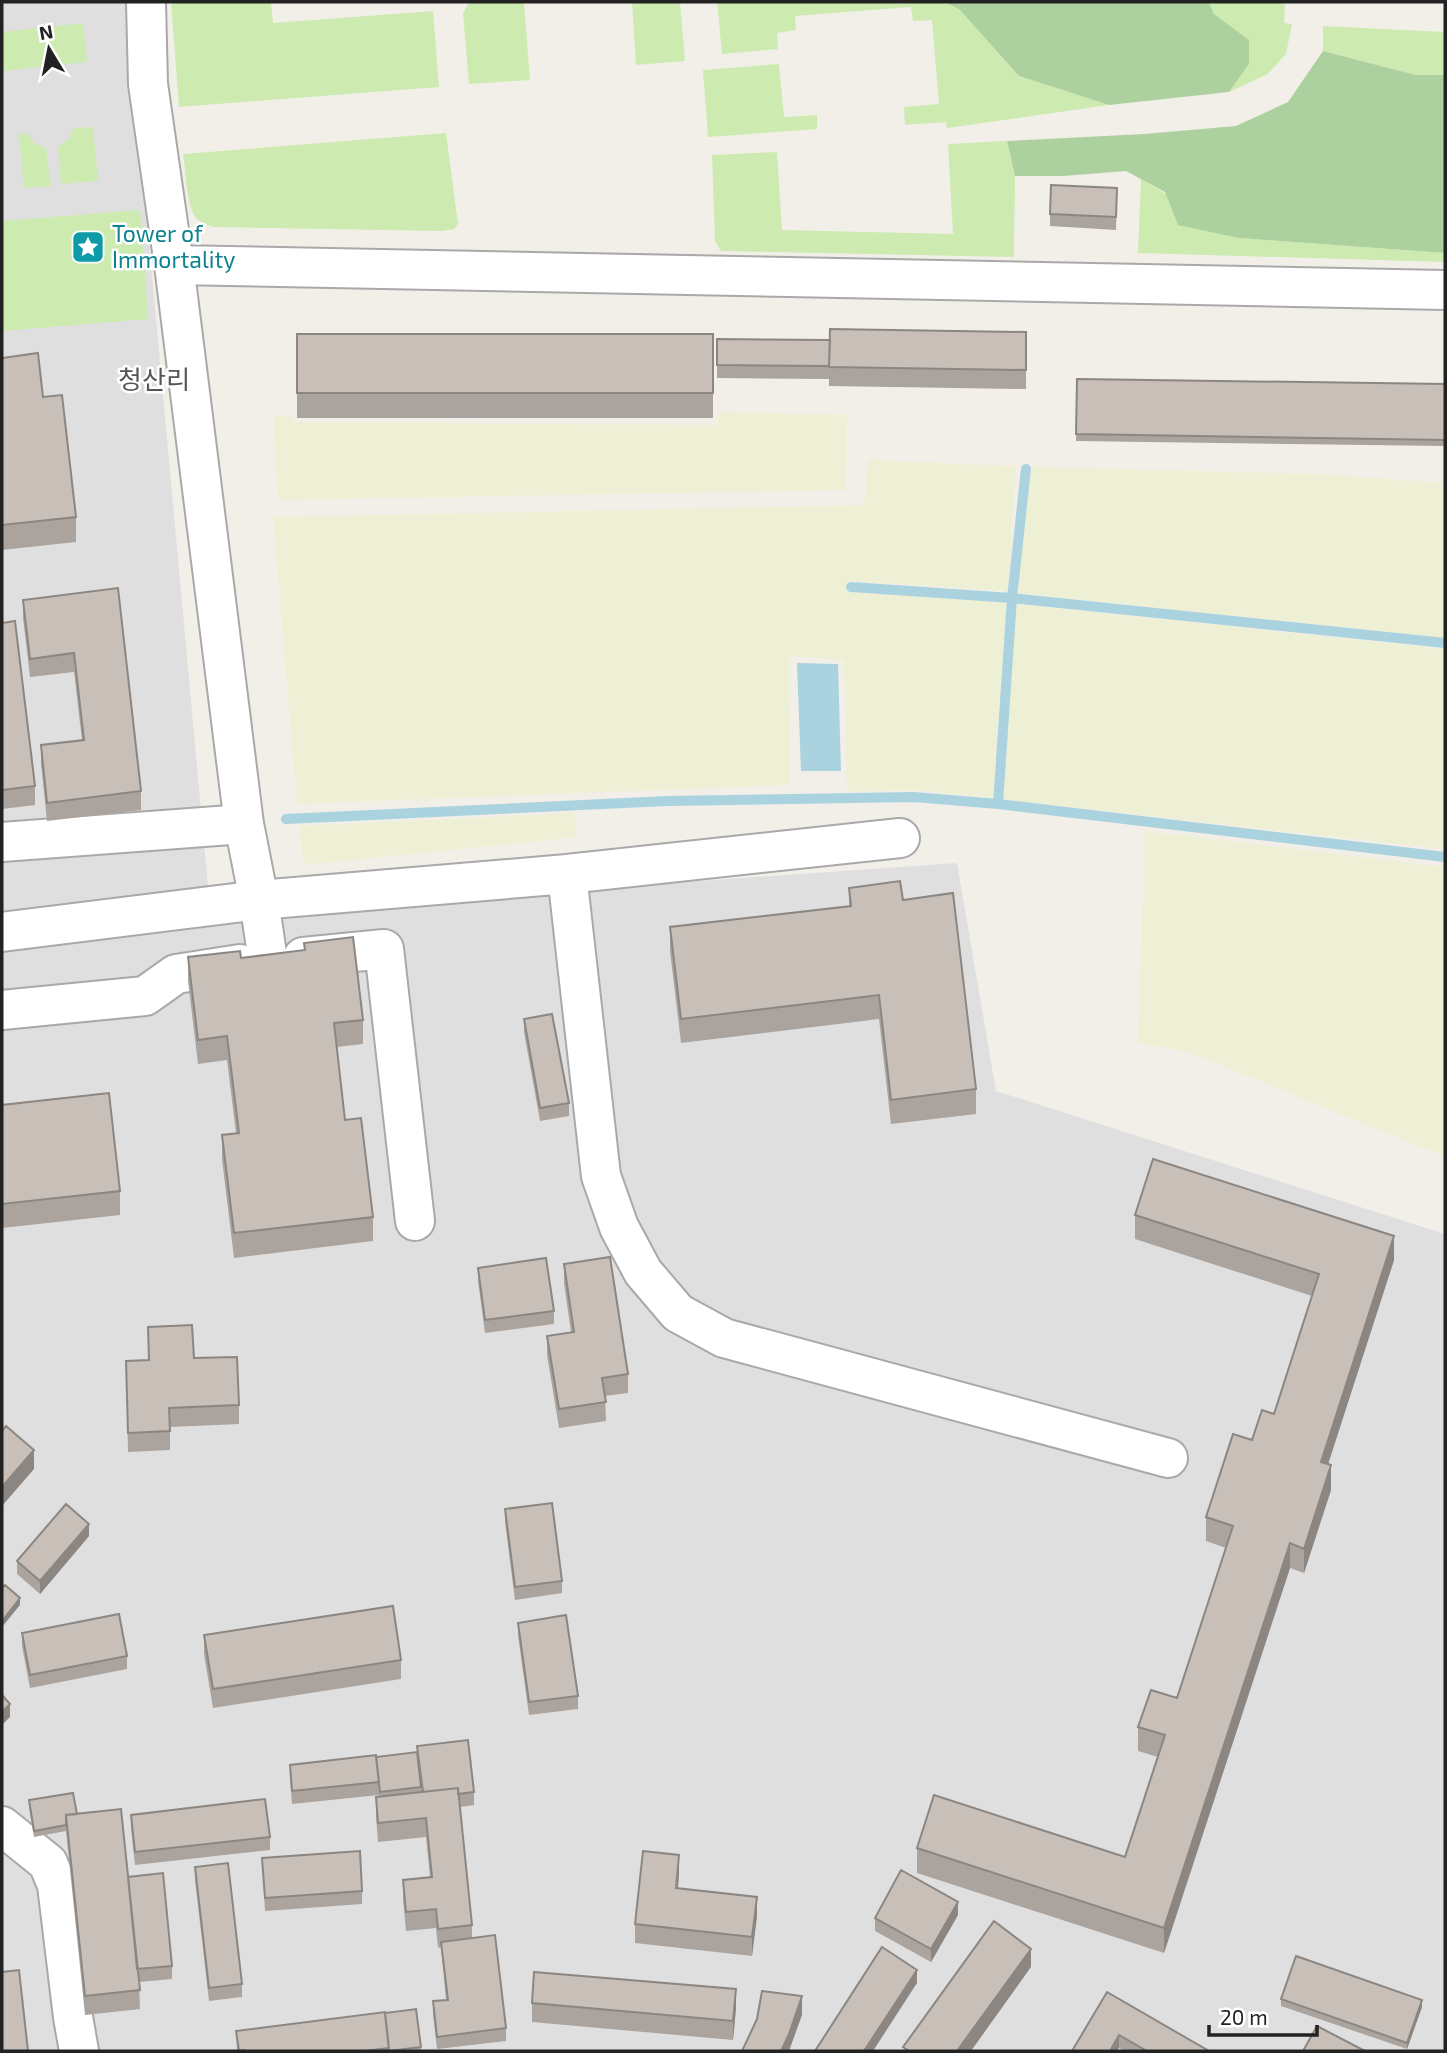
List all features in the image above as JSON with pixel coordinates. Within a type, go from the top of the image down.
[{"type":"street","points":[[146,2],[148,84],[174,265],[244,824],[268,961]]},
{"type":"street","points":[[174,265],[1445,290]]},
{"type":"street","points":[[2,842],[244,824]]},
{"type":"street","points":[[2,932],[259,900],[567,874],[900,838]]},
{"type":"street","points":[[567,874],[601,1176],[619,1227],[643,1272],[678,1313],[724,1338],[1168,1458]]},
{"type":"street","points":[[2,1010],[145,996],[176,974],[384,949],[415,1221]]},
{"type":"street","points":[[2,1825],[48,1863],[57,1885],[79,2051]]},
{"type":"shaded area","points":[[2,2],[127,2],[211,919],[957,863],[996,1091],[1445,1234],[1445,2051],[2,2051]]},
{"type":"green space","points":[[171,2],[271,2],[273,23],[433,11],[439,87],[179,107]]},
{"type":"green space","points":[[469,2],[524,2],[530,80],[469,84],[463,14]]},
{"type":"green space","points":[[632,2],[680,2],[685,61],[636,65]]},
{"type":"green space","points":[[717,2],[944,2],[959,9],[1019,76],[1109,105],[947,128],[946,122],[905,125],[904,107],[939,104],[932,20],[913,21],[911,7],[795,16],[796,30],[777,33],[778,49],[722,54]]},
{"type":"green space","points":[[944,2],[1209,2],[1214,14],[1249,40],[1249,64],[1229,92],[1109,105],[1019,76],[959,9]]},
{"type":"green space","points":[[1209,2],[1285,2],[1284,23],[1292,24],[1286,54],[1268,74],[1229,92],[1249,64],[1249,40],[1214,14]]},
{"type":"green space","points":[[83,23],[87,62],[2,71],[2,32]]},
{"type":"green space","points":[[1323,26],[1445,32],[1445,75],[1416,75],[1323,51]]},
{"type":"green space","points":[[1323,51],[1416,75],[1445,75],[1445,253],[1239,238],[1178,225],[1165,192],[1126,171],[1063,176],[1015,176],[1007,141],[1236,126],[1288,102]]},
{"type":"green space","points":[[779,64],[784,117],[817,115],[817,129],[708,137],[703,70]]},
{"type":"green space","points":[[93,127],[98,181],[61,184],[58,147],[69,139],[72,129]]},
{"type":"green space","points":[[446,133],[458,224],[454,229],[441,231],[213,227],[202,223],[191,209],[183,154]]},
{"type":"green space","points":[[19,134],[28,134],[33,142],[46,148],[51,186],[24,188]]},
{"type":"green space","points":[[1007,141],[1015,176],[1014,257],[721,251],[715,241],[712,155],[777,152],[782,230],[953,234],[948,144]]},
{"type":"green space","points":[[1141,179],[1239,238],[1445,253],[1445,262],[1138,253]]},
{"type":"green space","points":[[140,210],[148,319],[2,331],[2,221]]},
{"type":"green space","points":[[718,412],[847,415],[846,490],[278,500],[273,416],[292,414],[293,422],[718,425]]},
{"type":"green space","points":[[868,460],[1016,466],[1008,591],[848,581],[846,590],[1006,603],[993,798],[914,790],[847,792],[844,660],[789,656],[790,785],[297,804],[273,517],[864,505]]},
{"type":"green space","points":[[1032,467],[1320,474],[1445,483],[1445,638],[1017,593]]},
{"type":"green space","points":[[1016,604],[1445,649],[1445,849],[1003,800]]},
{"type":"green space","points":[[574,813],[578,837],[304,865],[299,826]]},
{"type":"green space","points":[[1145,831],[1445,867],[1445,1157],[1191,1053],[1138,1042]]},
{"type":"water","points":[[797,663],[838,664],[841,771],[801,771]]},
{"type":"building","points":[[1051,185],[1117,188],[1116,217],[1050,214]]},
{"type":"building","points":[[830,329],[1026,332],[1026,370],[829,367]]},
{"type":"building","points":[[297,334],[713,334],[713,393],[297,393]]},
{"type":"building","points":[[717,339],[830,340],[829,366],[717,365]]},
{"type":"building","points":[[38,353],[43,397],[62,395],[76,517],[2,525],[2,358]]},
{"type":"building","points":[[1077,379],[1445,384],[1445,440],[1076,434]]},
{"type":"building","points":[[118,588],[141,791],[47,803],[41,745],[84,740],[74,653],[30,659],[23,600]]},
{"type":"building","points":[[15,621],[35,786],[2,790],[2,623]]},
{"type":"building","points":[[900,881],[903,900],[953,893],[976,1089],[891,1100],[879,995],[681,1019],[670,927],[851,906],[849,888]]},
{"type":"building","points":[[353,937],[363,1020],[334,1023],[345,1120],[361,1118],[373,1217],[234,1233],[222,1135],[239,1133],[227,1036],[198,1040],[188,957],[240,951],[241,958],[305,950],[304,943]]},
{"type":"building","points":[[552,1014],[569,1103],[540,1108],[524,1019]]},
{"type":"building","points":[[109,1093],[120,1191],[2,1204],[2,1105]]},
{"type":"building","points":[[1153,1159],[1394,1236],[1321,1462],[1331,1465],[1304,1549],[1290,1543],[1164,1928],[917,1848],[934,1795],[1125,1857],[1165,1735],[1138,1727],[1151,1690],[1177,1698],[1233,1526],[1206,1517],[1233,1434],[1252,1440],[1262,1410],[1274,1414],[1319,1274],[1135,1215]]},
{"type":"building","points":[[610,1257],[628,1374],[602,1378],[606,1402],[559,1409],[547,1336],[574,1332],[564,1264]]},
{"type":"building","points":[[546,1258],[554,1311],[485,1320],[478,1268]]},
{"type":"building","points":[[192,1325],[194,1358],[237,1357],[239,1405],[169,1408],[170,1431],[128,1433],[126,1361],[149,1360],[148,1327]]},
{"type":"building","points":[[6,1426],[34,1450],[2,1487],[2,1431]]},
{"type":"building","points":[[552,1503],[562,1581],[515,1587],[505,1509]]},
{"type":"building","points":[[66,1504],[89,1524],[40,1581],[17,1561]]},
{"type":"building","points":[[5,1585],[20,1598],[2,1621],[2,1588]]},
{"type":"building","points":[[393,1606],[401,1660],[213,1689],[204,1635]]},
{"type":"building","points":[[119,1614],[127,1656],[30,1675],[22,1633]]},
{"type":"building","points":[[566,1615],[578,1696],[529,1702],[518,1623]]},
{"type":"building","points":[[2,1695],[10,1704],[2,1712]]},
{"type":"building","points":[[468,1740],[474,1792],[458,1794],[458,1788],[423,1792],[417,1746]]},
{"type":"building","points":[[417,1752],[421,1787],[380,1792],[376,1757]]},
{"type":"building","points":[[376,1755],[379,1782],[292,1791],[290,1765]]},
{"type":"building","points":[[458,1788],[472,1925],[438,1929],[436,1909],[406,1912],[403,1880],[432,1877],[426,1818],[378,1823],[376,1797]]},
{"type":"building","points":[[73,1793],[77,1814],[66,1815],[66,1825],[34,1831],[29,1800]]},
{"type":"building","points":[[265,1799],[270,1837],[135,1852],[131,1815]]},
{"type":"building","points":[[121,1809],[140,1990],[85,1996],[66,1815]]},
{"type":"building","points":[[360,1851],[362,1891],[265,1898],[262,1858]]},
{"type":"building","points":[[643,1851],[679,1855],[676,1888],[757,1897],[752,1937],[635,1924]]},
{"type":"building","points":[[228,1863],[242,1984],[209,1988],[195,1867]]},
{"type":"building","points":[[901,1870],[958,1902],[931,1949],[875,1918]]},
{"type":"building","points":[[163,1873],[172,1966],[137,1969],[128,1877]]},
{"type":"building","points":[[994,1921],[1031,1949],[957,2051],[909,2051],[903,2047]]},
{"type":"building","points":[[495,1935],[506,2028],[437,2037],[433,2001],[448,2000],[441,1942]]},
{"type":"building","points":[[882,1947],[917,1970],[864,2051],[815,2051]]},
{"type":"building","points":[[1296,1956],[1422,2000],[1407,2043],[1281,1999]]},
{"type":"building","points":[[19,1970],[28,2051],[2,2051],[2,1972]]},
{"type":"building","points":[[534,1972],[736,1989],[733,2021],[532,2003]]},
{"type":"building","points":[[762,1991],[802,1996],[781,2051],[742,2051],[757,2019]]},
{"type":"building","points":[[1107,1992],[1209,2051],[1147,2051],[1119,2035],[1110,2051],[1072,2051]]},
{"type":"building","points":[[416,2009],[421,2047],[389,2051],[385,2013]]},
{"type":"building","points":[[385,2012],[389,2048],[364,2051],[239,2051],[236,2031]]},
{"type":"building","points":[[1317,2026],[1365,2051],[1303,2051]]},
{"type":"waterway","points":[[998,804],[1012,598],[1026,469]]},
{"type":"waterway","points":[[851,587],[1012,598],[1445,643]]},
{"type":"waterway","points":[[286,819],[667,801],[914,797],[998,804],[1445,857]]},
{"type":"place","name":"Tower of Immortality","points":[[88,247]]},
{"type":"district","name":"청산리","points":[[154,380]]}]
